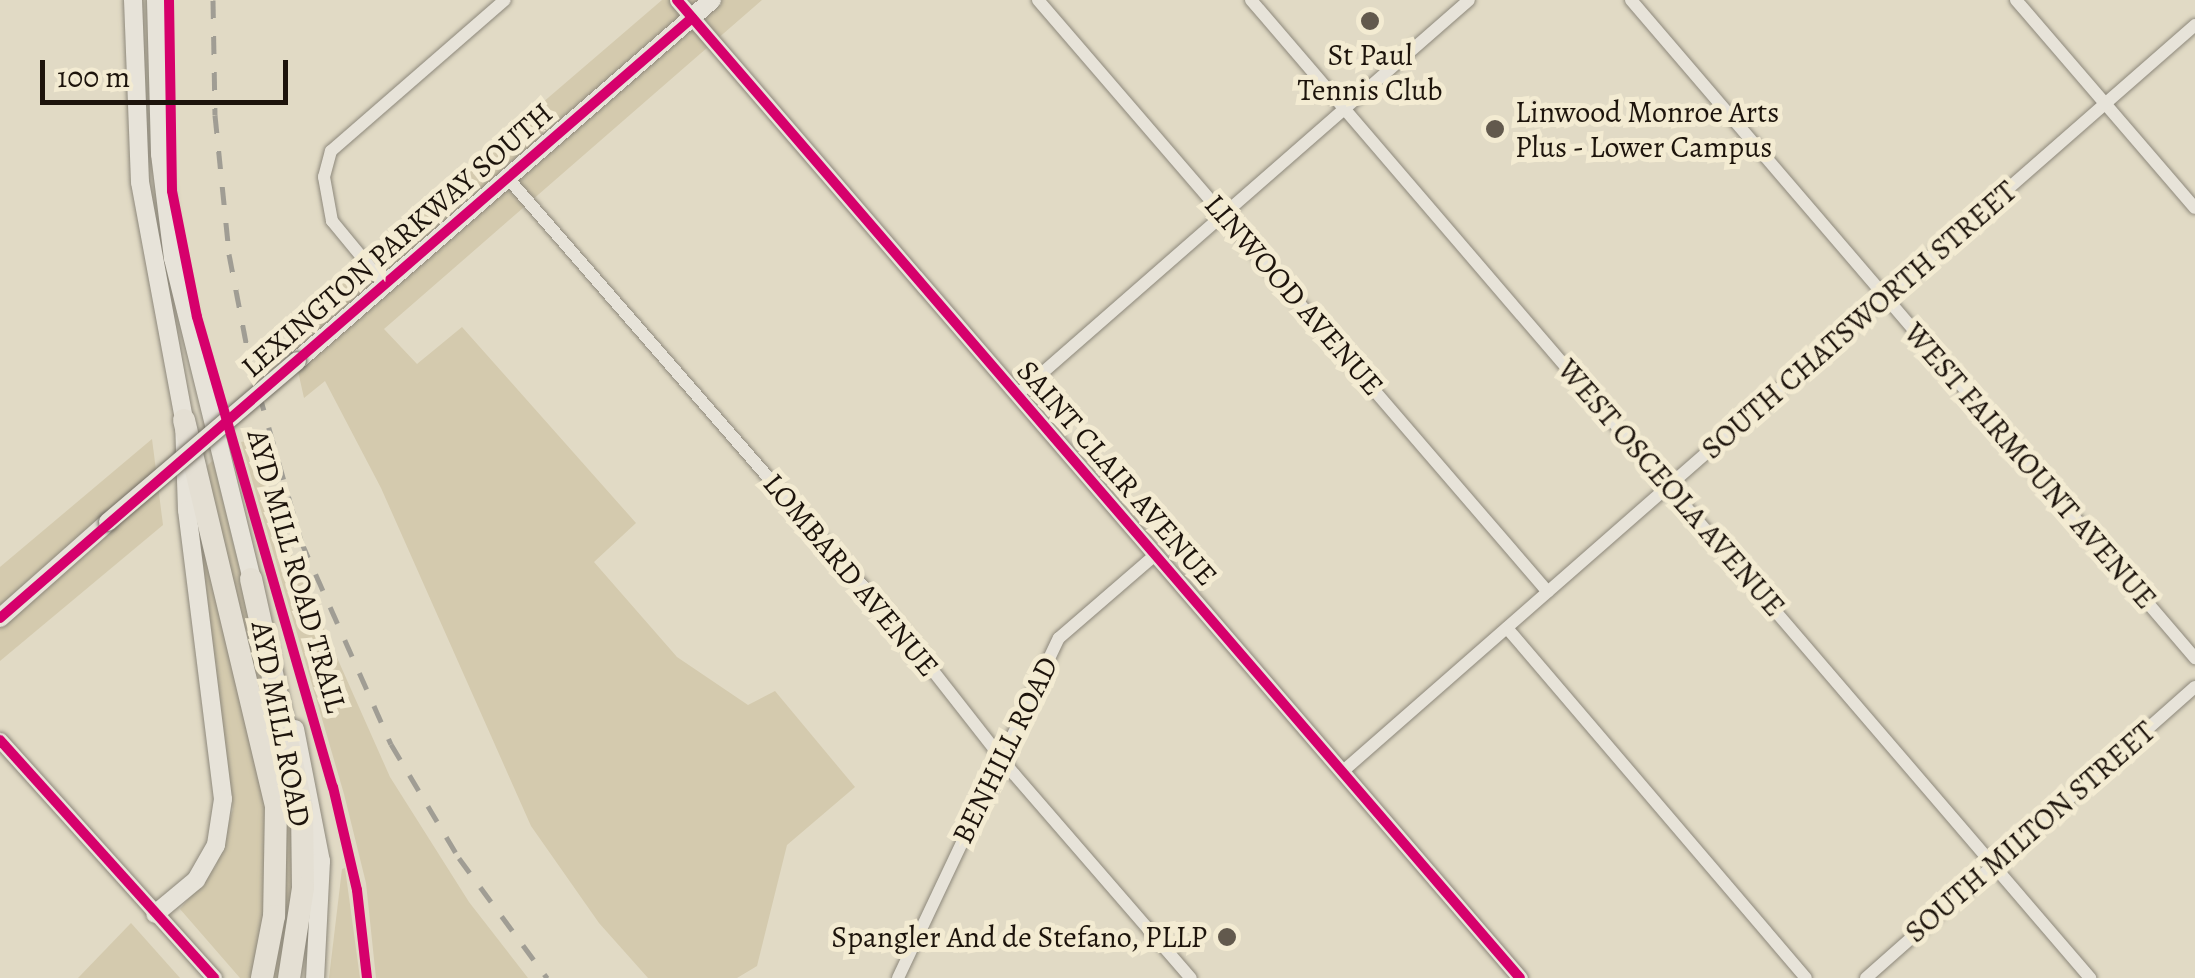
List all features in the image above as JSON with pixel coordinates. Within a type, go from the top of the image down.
[{"type":"highway","points":[[184,420],[276,806],[274,916],[262,978]]},
{"type":"highway","name":"AYD MILL ROAD","points":[[251,579],[302,807],[302,888],[289,978]]},
{"type":"main road","points":[[133,0],[140,182],[184,420],[192,561],[223,799],[216,845],[196,880],[155,914]]},
{"type":"main road","name":"AYD MILL ROAD","points":[[156,0],[160,154],[174,258],[251,579]]},
{"type":"main road","name":"LEXINGTON PARKWAY SOUTH","points":[[0,618],[712,0]]},
{"type":"main road","points":[[251,579],[315,806],[322,893],[316,978]]},
{"type":"street","name":"LEXINGTON PARKWAY SOUTH","points":[[384,284],[332,221],[326,163],[340,142],[505,0]]},
{"type":"street","name":"SAINT CLAIR AVENUE","points":[[678,0],[1520,978]]},
{"type":"street","name":"LINWOOD AVENUE","points":[[1038,0],[1548,592]]},
{"type":"street","name":"WEST OSCEOLA AVENUE","points":[[1251,0],[2090,978]]},
{"type":"street","points":[[1016,395],[1468,0]]},
{"type":"street","name":"WEST FAIRMOUNT AVENUE","points":[[1631,0],[2195,658]]},
{"type":"street","points":[[2016,0],[2195,208]]},
{"type":"street","name":"SOUTH CHATSWORTH STREET","points":[[1342,772],[2195,25]]},
{"type":"street","name":"LOMBARD AVENUE","points":[[506,176],[888,615],[1000,756],[1191,978]]},
{"type":"street","name":"BENHILL ROAD","points":[[898,978],[1059,638],[1155,554]]},
{"type":"street","points":[[1507,628],[1806,978]]},
{"type":"street","name":"SOUTH MILTON STREET","points":[[1866,978],[2195,687]]},
{"type":"street","points":[[0,740],[214,978]]},
{"type":"shaded area","points":[[662,0],[762,0],[384,329],[417,364],[462,327],[636,523],[594,562],[677,657],[748,705],[775,691],[855,787],[787,845],[757,966],[737,978],[648,978],[599,923],[531,826],[381,488],[325,381],[304,398],[287,322]]},
{"type":"shaded area","points":[[152,439],[163,525],[0,661],[0,567]]},
{"type":"shaded area","points":[[254,439],[283,536],[390,777],[469,902],[528,978],[376,978],[366,883],[344,794],[241,442]]},
{"type":"shaded area","points":[[213,460],[299,814],[284,978],[270,978],[286,877],[283,789],[206,467]]},
{"type":"shaded area","points":[[198,521],[257,744],[272,853],[255,978],[240,978],[180,909],[216,866],[233,809]]},
{"type":"shaded area","points":[[345,868],[360,978],[329,978],[342,869]]},
{"type":"shaded area","points":[[131,923],[180,978],[78,978]]},
{"type":"railway","points":[[213,0],[215,115],[229,254],[249,358],[301,541],[391,744],[459,858],[547,978]]},
{"type":"cycle path","name":"AYD MILL ROAD TRAIL","points":[[169,0],[172,191],[197,317],[333,787],[357,890],[367,978]]},
{"type":"cycle path","points":[[677,0],[1520,978]]},
{"type":"cycle path","name":"AYD MILL ROAD TRAIL","points":[[0,618],[692,18]]},
{"type":"cycle path","points":[[0,740],[214,978]]},
{"type":"place","name":"St Paul Tennis Club","points":[[1370,21]]},
{"type":"place","name":"Linwood Monroe Arts Plus - Lower Campus","points":[[1495,129]]},
{"type":"place","name":"Spangler And de Stefano, PLLP","points":[[1227,937]]}]
